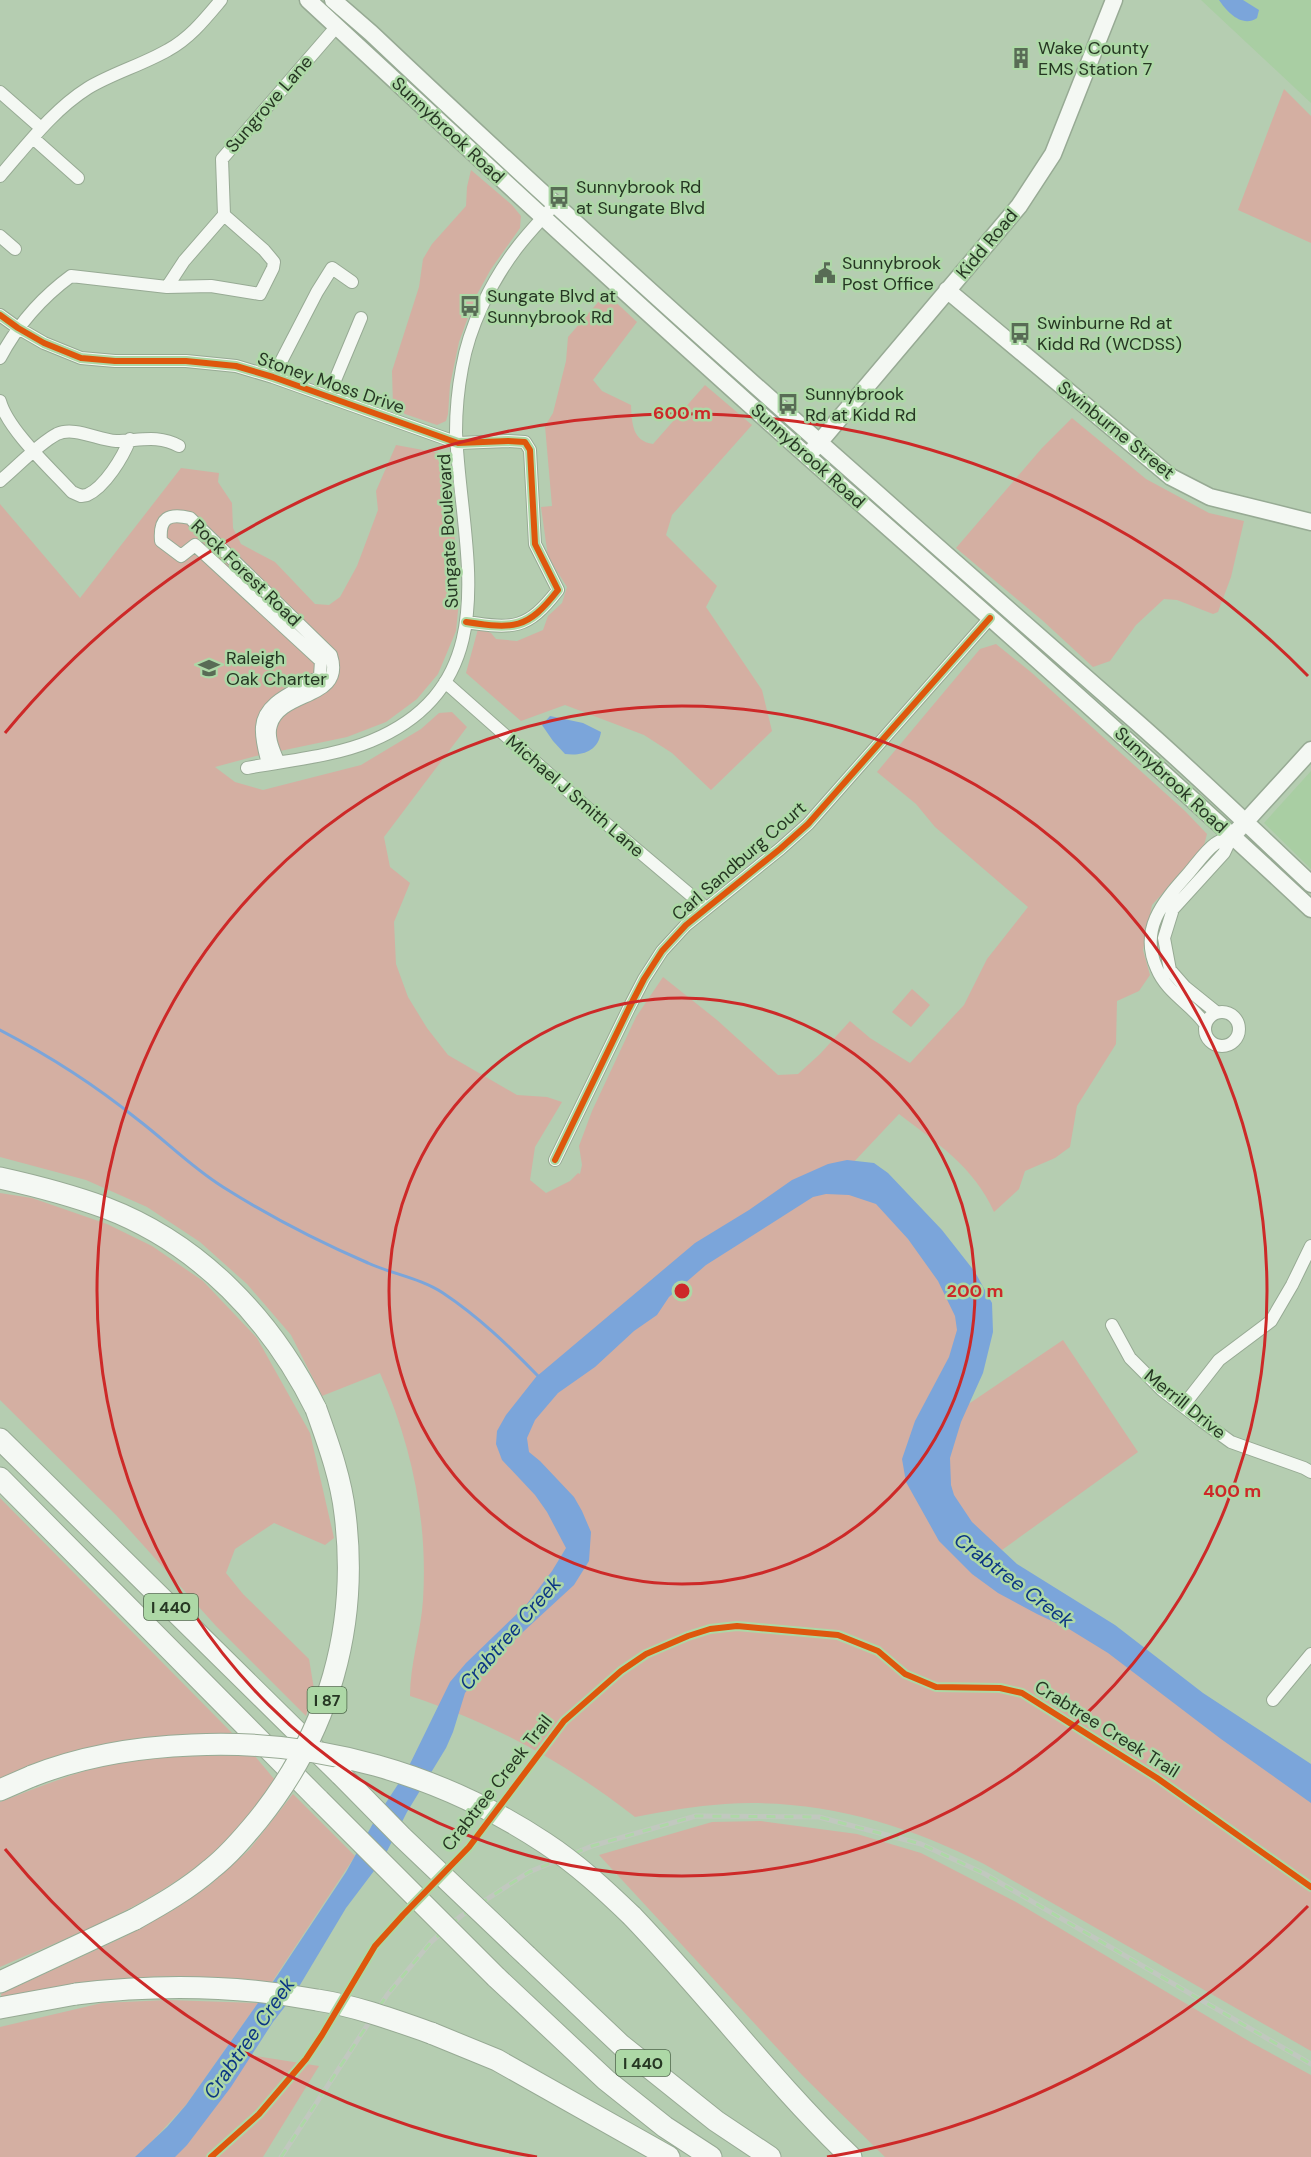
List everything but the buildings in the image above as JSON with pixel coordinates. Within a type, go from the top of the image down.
[{"type":"highway","name":"I 87","points":[[0,1178],[70,1195],[108,1208],[143,1225],[186,1251],[219,1279],[253,1313],[283,1351],[316,1409],[333,1460],[345,1512],[349,1555],[348,1594],[342,1643],[333,1681],[322,1712],[297,1765],[276,1797],[243,1839],[212,1868],[184,1889],[135,1919],[0,1982]]},
{"type":"highway","name":"I 440","points":[[0,1440],[402,1837],[621,2045],[716,2121],[770,2157]]},
{"type":"highway","name":"I 440","points":[[0,1478],[496,1977],[606,2080],[665,2127],[711,2157]]},
{"type":"highway","points":[[0,1790],[50,1769],[108,1755],[164,1746],[232,1743],[326,1752],[386,1767],[431,1783],[498,1814],[546,1844],[594,1880],[632,1916],[710,2000],[822,2130],[851,2157]]},
{"type":"highway","points":[[0,2008],[76,1994],[143,1987],[212,1987],[318,2000],[382,2016],[497,2060],[669,2157]]},
{"type":"main road","name":"Sunnybrook Road","points":[[308,0],[543,218],[1092,707],[1311,909]]},
{"type":"main road","name":"Sunnybrook Road","points":[[333,0],[635,279],[1126,712],[1311,884]]},
{"type":"main road","name":"Kidd Road","points":[[808,456],[1019,206],[1053,154],[1114,0]]},
{"type":"main road","name":"Swinburne Street","points":[[947,291],[1171,477],[1210,497],[1311,522]]},
{"type":"main road","points":[[990,618],[1007,620],[1049,654],[1066,660]]},
{"type":"main road","points":[[1232,836],[1311,750]]},
{"type":"street","points":[[0,176],[37,133],[68,104],[89,88],[168,50],[195,31],[221,0]]},
{"type":"street","name":"Sungrove Lane","points":[[224,215],[222,159],[337,26]]},
{"type":"street","points":[[0,92],[78,177]]},
{"type":"street","name":"Sungate Boulevard","points":[[247,768],[352,747],[372,740],[408,720],[432,698],[445,682],[454,665],[466,622],[469,587],[456,432],[462,365],[476,323],[501,271],[516,249],[555,204]]},
{"type":"street","points":[[0,358],[18,328],[50,291],[71,276],[167,287],[211,286],[260,294],[274,262],[264,250],[224,215],[184,261],[167,287]]},
{"type":"street","points":[[0,236],[15,249]]},
{"type":"street","points":[[273,377],[332,268],[352,282]]},
{"type":"street","name":"Stoney Moss Drive","points":[[0,315],[44,343],[81,358],[236,366],[458,443]]},
{"type":"street","points":[[328,397],[361,318]]},
{"type":"street","points":[[0,401],[3,411],[35,451],[72,492],[81,496],[87,495],[96,488],[117,464],[130,439]]},
{"type":"street","points":[[0,481],[35,451],[63,432],[116,441],[154,438],[170,441],[179,446]]},
{"type":"street","points":[[458,443],[525,442],[530,450],[535,544],[558,590],[543,609],[524,622],[501,627],[466,622]]},
{"type":"street","name":"Rock Forest Road","points":[[175,514],[190,518],[331,655],[334,666],[331,679],[320,690],[281,710],[271,724],[273,763],[262,723],[275,703],[320,676],[321,661],[195,545],[181,556],[161,541],[160,528],[166,519],[175,514]]},
{"type":"street","name":"Carl Sandburg Court","points":[[555,1160],[644,979],[662,951],[686,925],[808,824],[990,618]]},
{"type":"street","name":"Michael J Smith Lane","points":[[445,682],[706,909]]},
{"type":"street","points":[[1216,1012],[1185,987],[1170,970],[1164,938],[1173,909],[1222,856],[1232,836]]},
{"type":"street","points":[[1205,1024],[1216,1012],[1228,1012],[1237,1020],[1239,1032],[1233,1042],[1221,1046],[1212,1043],[1206,1035],[1205,1024],[1199,1016],[1169,989],[1157,970],[1150,952],[1151,933],[1156,914],[1168,896],[1215,844],[1232,836]]},
{"type":"street","points":[[1182,1406],[1219,1360],[1271,1321],[1311,1246]]},
{"type":"street","name":"Merrill Drive","points":[[1112,1324],[1130,1358],[1162,1390],[1231,1442],[1309,1466]]},
{"type":"street","points":[[1273,1700],[1311,1654]]},
{"type":"shaded area","points":[[1201,0],[1311,0],[1311,103]]},
{"type":"shaded area","points":[[1284,89],[1311,116],[1311,243],[1238,210]]},
{"type":"shaded area","points":[[471,170],[512,205],[521,216],[520,228],[491,269],[475,298],[459,342],[450,385],[446,421],[437,425],[405,414],[393,406],[392,371],[419,287],[423,259],[432,244],[466,206]]},
{"type":"shaded area","points":[[606,293],[637,322],[593,380],[602,391],[631,405],[633,424],[641,439],[653,444],[705,385],[752,425],[672,515],[666,535],[717,586],[706,607],[762,690],[772,731],[711,790],[672,753],[644,735],[565,705],[521,721],[466,673],[478,629],[491,633],[496,639],[517,641],[543,630],[548,616],[562,603],[567,587],[548,557],[541,507],[552,506],[545,426],[553,413],[566,361],[568,337]]},
{"type":"shaded area","points":[[1072,418],[1146,479],[1209,513],[1244,521],[1231,577],[1218,612],[1213,614],[1177,600],[1164,599],[1136,625],[1110,661],[1093,667],[1042,620],[956,548],[1042,448]]},
{"type":"shaded area","points":[[396,445],[439,453],[450,466],[459,601],[456,631],[438,674],[417,699],[386,722],[347,737],[215,767],[235,782],[263,790],[361,765],[421,729],[439,713],[452,712],[467,727],[384,837],[390,867],[410,883],[394,922],[396,964],[408,997],[427,1028],[448,1055],[517,1095],[547,1097],[562,1102],[535,1147],[530,1180],[546,1193],[570,1181],[578,1173],[580,1174],[582,1165],[579,1146],[592,1111],[636,1017],[663,977],[717,1020],[778,1075],[798,1074],[850,1021],[870,1038],[910,1063],[964,1005],[987,959],[1028,907],[935,827],[916,804],[877,772],[980,649],[996,644],[1032,673],[1185,811],[1207,834],[1203,849],[1152,905],[1143,950],[1150,975],[1139,991],[1117,1001],[1116,1044],[1077,1106],[1070,1147],[1055,1158],[1025,1171],[1019,1189],[994,1212],[986,1196],[965,1169],[899,1114],[850,1166],[977,1285],[942,1422],[1063,1340],[1138,1452],[988,1560],[1311,1786],[1311,2051],[984,1864],[923,1836],[859,1816],[793,1805],[725,1804],[635,1817],[582,1779],[528,1746],[470,1719],[410,1696],[423,1600],[423,1541],[409,1456],[380,1373],[322,1396],[291,1335],[247,1284],[200,1242],[147,1207],[86,1180],[0,1157],[0,504],[80,598],[181,468],[219,473],[218,482],[232,503],[233,528],[241,544],[275,562],[315,604],[329,605],[340,597],[357,566],[378,510],[376,491]]},
{"type":"shaded area","points":[[1311,771],[1311,869],[1264,823]]},
{"type":"shaded area","points":[[912,989],[930,1005],[911,1027],[892,1012]]},
{"type":"shaded area","points":[[0,1193],[32,1198],[107,1224],[152,1246],[203,1281],[257,1338],[310,1433],[334,1538],[325,1545],[274,1523],[235,1549],[226,1573],[243,1594],[309,1659],[314,1689],[306,1716],[216,1626],[116,1515],[0,1400]]},
{"type":"shaded area","points":[[0,1498],[233,1734],[133,1740],[0,1779]]},
{"type":"shaded area","points":[[254,1755],[275,1780],[238,1827],[213,1853],[164,1889],[138,1904],[0,1967],[0,1802],[70,1776],[113,1764],[165,1757]]},
{"type":"shaded area","points":[[293,1794],[355,1856],[272,1982],[186,1977],[134,1978],[84,1984],[2,2000],[1,1994],[122,1938],[175,1909],[209,1886],[249,1850]]},
{"type":"shaded area","points":[[761,1821],[857,1834],[921,1853],[1016,1902],[1252,2043],[1311,2075],[1311,2157],[885,2157],[802,2075],[599,1855],[712,1822]]},
{"type":"shaded area","points":[[168,2000],[258,2003],[186,2105],[141,2153],[135,2157],[0,2157],[0,2027],[102,2003]]},
{"type":"shaded area","points":[[243,2054],[319,2066],[263,2157],[153,2157]]},
{"type":"water","points":[[1219,0],[1243,0],[1259,10],[1257,18],[1251,21],[1240,20],[1231,14]]},
{"type":"water","points":[[550,716],[583,723],[601,732],[599,739],[588,751],[565,754],[542,725]]},
{"type":"water","name":"Crabtree Creek","points":[[847,1160],[874,1163],[888,1173],[942,1230],[975,1272],[992,1303],[993,1332],[983,1373],[961,1422],[950,1458],[951,1485],[954,1495],[972,1522],[1017,1564],[1115,1625],[1203,1693],[1311,1764],[1311,1803],[1221,1739],[1108,1653],[1069,1629],[998,1593],[972,1574],[939,1541],[906,1482],[902,1459],[915,1421],[949,1357],[957,1330],[955,1316],[938,1281],[908,1239],[876,1204],[849,1195],[826,1194],[813,1197],[706,1265],[669,1297],[657,1315],[634,1331],[595,1367],[558,1393],[535,1420],[527,1438],[529,1452],[574,1497],[582,1511],[591,1532],[589,1561],[574,1585],[487,1665],[465,1693],[446,1748],[407,1812],[383,1859],[346,1908],[294,1995],[273,2022],[231,2087],[187,2145],[175,2157],[135,2157],[167,2127],[186,2105],[277,1976],[346,1872],[376,1818],[406,1772],[450,1682],[466,1663],[527,1604],[566,1548],[535,1495],[502,1460],[496,1444],[497,1431],[506,1415],[536,1377],[695,1243],[792,1180],[828,1164]]},
{"type":"waterway","points":[[0,1030],[88,1082],[148,1127],[200,1171],[240,1198],[330,1246],[443,1293],[493,1332],[539,1377]]},
{"type":"railway","points":[[281,2157],[387,1995],[431,1942],[461,1916],[529,1872],[592,1846],[696,1816],[819,1817],[921,1844],[985,1874],[1311,2064]]},
{"type":"cycle path","points":[[0,315],[44,343],[81,358],[115,361],[186,361],[236,366],[458,443],[525,442],[530,450],[535,544],[558,590],[537,613],[518,624],[496,626],[466,622]]},
{"type":"cycle path","points":[[555,1160],[629,1008],[662,951],[686,925],[808,824],[990,618]]},
{"type":"cycle path","name":"Crabtree Creek Trail","points":[[211,2157],[259,2114],[306,2059],[375,1946],[469,1847],[564,1721],[621,1671],[646,1654],[710,1629],[737,1626],[838,1635],[878,1651],[905,1674],[936,1687],[1000,1688],[1022,1693],[1157,1778],[1311,1887]]},
{"type":"place","name":"Wake County EMS Station 7","points":[[1021,58]]},
{"type":"place","name":"Sunnybrook Rd at Sungate Blvd","points":[[559,197]]},
{"type":"place","name":"Sunnybrook Post Office","points":[[825,273]]},
{"type":"place","name":"Sungate Blvd at Sunnybrook Rd","points":[[470,306]]},
{"type":"place","name":"Swinburne Rd at Kidd Rd (WCDSS)","points":[[1020,333]]},
{"type":"place","name":"Sunnybrook Rd at Kidd Rd","points":[[788,404]]},
{"type":"place","name":"Raleigh Oak Charter","points":[[209,668]]}]
